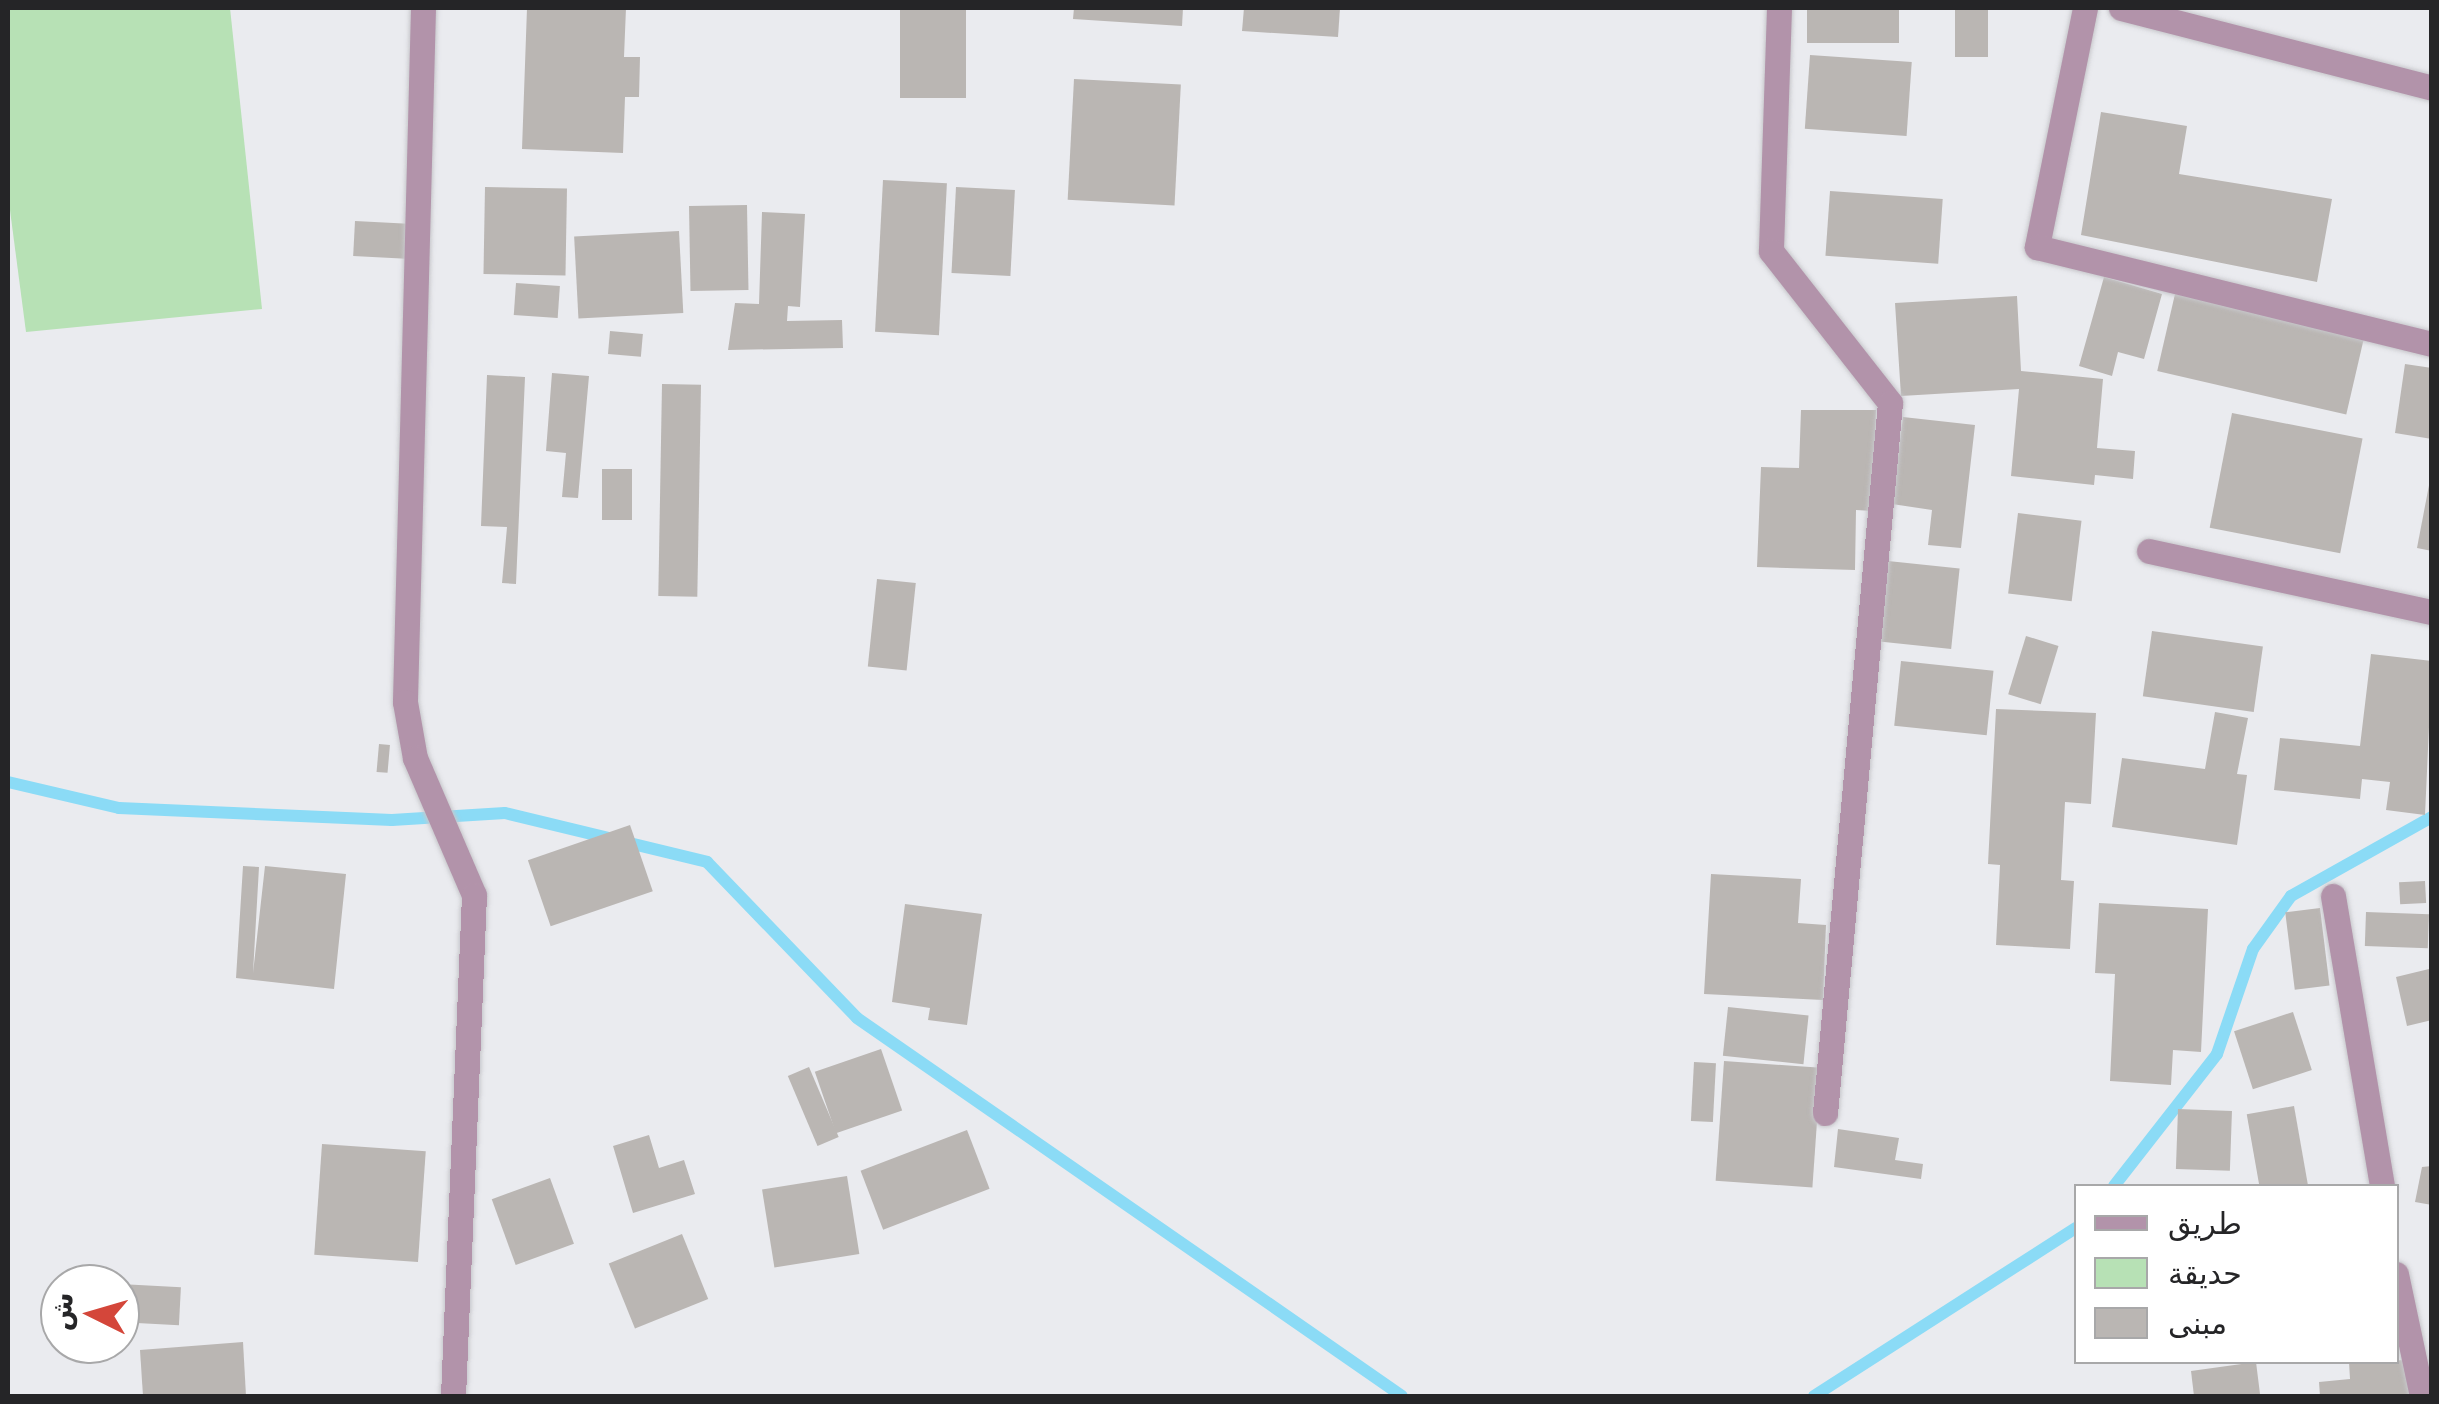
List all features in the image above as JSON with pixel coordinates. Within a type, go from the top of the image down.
[{"type":"street","points":[[423,8],[405,702],[415,758],[474,895],[452,1396]]},
{"type":"street","points":[[1778,8],[1772,252],[1890,403],[1825,1113]]},
{"type":"street","points":[[2084,8],[2038,247],[2432,344]]},
{"type":"street","points":[[2121,8],[2432,88]]},
{"type":"street","points":[[2149,551],[2432,612]]},
{"type":"street","points":[[2333,896],[2382,1184]]},
{"type":"street","points":[[2399,1288],[2422,1396]]},
{"type":"green space","points":[[8,8],[230,8],[262,309],[26,332],[8,195]]},
{"type":"building","points":[[527,8],[626,8],[624,57],[640,57],[639,97],[625,97],[623,153],[522,149]]},
{"type":"building","points":[[900,8],[966,8],[966,98],[900,98]]},
{"type":"building","points":[[1074,8],[1183,8],[1182,26],[1073,19]]},
{"type":"building","points":[[1244,8],[1340,8],[1338,37],[1242,31]]},
{"type":"building","points":[[1807,8],[1899,8],[1899,43],[1807,43]]},
{"type":"building","points":[[1955,8],[1988,8],[1988,57],[1955,57]]},
{"type":"building","points":[[1810,55],[1912,62],[1907,136],[1805,129]]},
{"type":"building","points":[[1074,79],[1181,85],[1175,205],[1068,200]]},
{"type":"building","points":[[2101,112],[2187,126],[2179,174],[2332,199],[2317,282],[2081,235]]},
{"type":"building","points":[[883,180],[947,183],[939,335],[875,332]]},
{"type":"building","points":[[485,187],[567,188],[565,275],[483,274]]},
{"type":"building","points":[[956,187],[1015,190],[1010,276],[951,273]]},
{"type":"building","points":[[1830,191],[1943,199],[1938,264],[1825,256]]},
{"type":"building","points":[[747,205],[748,290],[690,291],[689,206]]},
{"type":"building","points":[[762,212],[805,214],[800,307],[788,306],[787,321],[842,320],[843,348],[728,350],[735,303],[759,304]]},
{"type":"building","points":[[355,221],[408,224],[406,259],[353,256]]},
{"type":"building","points":[[679,231],[683,313],[578,318],[574,236]]},
{"type":"building","points":[[2104,277],[2162,294],[2144,359],[2118,352],[2112,376],[2079,366]]},
{"type":"building","points":[[516,283],[560,286],[558,318],[514,315]]},
{"type":"building","points":[[2175,294],[2364,338],[2346,415],[2157,371]]},
{"type":"building","points":[[2017,296],[2021,371],[2103,379],[2097,448],[2135,451],[2133,479],[2095,475],[2094,485],[2011,476],[2019,389],[1901,396],[1895,303]]},
{"type":"building","points":[[610,331],[643,334],[641,357],[608,354]]},
{"type":"building","points":[[2405,364],[2432,368],[2432,439],[2395,433]]},
{"type":"building","points":[[552,373],[589,376],[578,498],[562,497],[566,453],[546,451]]},
{"type":"building","points":[[487,375],[525,377],[516,584],[502,583],[507,527],[481,526]]},
{"type":"building","points":[[662,384],[701,385],[697,597],[658,596]]},
{"type":"building","points":[[1801,410],[1876,410],[1873,511],[1856,510],[1855,570],[1757,567],[1761,467],[1799,468]]},
{"type":"building","points":[[2232,413],[2363,438],[2340,553],[2210,528]]},
{"type":"building","points":[[1903,417],[1975,425],[1961,548],[1928,545],[1932,510],[1892,504]]},
{"type":"building","points":[[602,469],[632,469],[632,520],[602,520]]},
{"type":"building","points":[[2432,480],[2432,551],[2417,548]]},
{"type":"building","points":[[2018,513],[2082,521],[2072,601],[2008,593]]},
{"type":"building","points":[[1888,561],[1960,569],[1951,649],[1880,642]]},
{"type":"building","points":[[877,579],[916,583],[907,671],[868,667]]},
{"type":"building","points":[[2152,631],[2263,647],[2254,712],[2143,696]]},
{"type":"building","points":[[2026,636],[2059,646],[2041,704],[2008,694]]},
{"type":"building","points":[[2371,654],[2432,661],[2425,815],[2386,810],[2390,782],[2362,779],[2360,799],[2274,790],[2280,738],[2360,746]]},
{"type":"building","points":[[1901,661],[1993,671],[1987,735],[1894,726]]},
{"type":"building","points":[[1996,709],[2096,713],[2091,804],[2065,802],[2061,880],[2074,881],[2070,949],[1996,945],[2000,865],[1988,864]]},
{"type":"building","points":[[2215,712],[2248,718],[2237,774],[2247,775],[2237,845],[2112,827],[2122,758],[2205,769]]},
{"type":"building","points":[[379,744],[390,745],[388,773],[377,772]]},
{"type":"building","points":[[630,825],[653,891],[551,926],[528,860]]},
{"type":"building","points":[[243,866],[259,867],[253,973],[265,866],[346,874],[334,989],[236,978]]},
{"type":"building","points":[[1711,874],[1801,879],[1798,923],[1826,925],[1823,1000],[1704,994]]},
{"type":"building","points":[[2425,881],[2426,903],[2400,904],[2399,882]]},
{"type":"building","points":[[2099,903],[2208,909],[2201,1052],[2173,1050],[2171,1085],[2110,1081],[2115,974],[2095,973]]},
{"type":"building","points":[[905,904],[982,914],[967,1025],[928,1020],[930,1008],[892,1002]]},
{"type":"building","points":[[2320,908],[2330,985],[2295,990],[2285,912]]},
{"type":"building","points":[[2366,912],[2429,914],[2428,948],[2365,946]]},
{"type":"building","points":[[2429,969],[2432,1020],[2407,1026],[2396,977]]},
{"type":"building","points":[[1728,1007],[1809,1015],[1803,1064],[1723,1056]]},
{"type":"building","points":[[2293,1012],[2312,1070],[2253,1089],[2234,1031]]},
{"type":"building","points":[[881,1049],[902,1110],[836,1133],[815,1072]]},
{"type":"building","points":[[1724,1061],[1821,1068],[1812,1187],[1716,1181]]},
{"type":"building","points":[[1694,1062],[1716,1063],[1713,1122],[1691,1121]]},
{"type":"building","points":[[809,1067],[839,1137],[818,1146],[788,1076]]},
{"type":"building","points":[[2294,1106],[2308,1184],[2259,1184],[2247,1114]]},
{"type":"building","points":[[2178,1109],[2232,1111],[2230,1171],[2176,1169]]},
{"type":"building","points":[[1838,1129],[1899,1138],[1895,1160],[1923,1164],[1921,1179],[1834,1167]]},
{"type":"building","points":[[967,1130],[990,1189],[883,1230],[861,1171]]},
{"type":"building","points":[[649,1135],[659,1168],[684,1160],[695,1194],[633,1213],[613,1146]]},
{"type":"building","points":[[322,1144],[426,1151],[418,1262],[314,1255]]},
{"type":"building","points":[[2432,1166],[2432,1205],[2415,1202],[2422,1167]]},
{"type":"building","points":[[847,1176],[859,1254],[774,1267],[762,1189]]},
{"type":"building","points":[[550,1178],[574,1244],[516,1265],[492,1199]]},
{"type":"building","points":[[682,1234],[708,1299],[635,1328],[609,1264]]},
{"type":"building","points":[[140,1285],[181,1287],[179,1325],[140,1323]]},
{"type":"building","points":[[243,1342],[246,1396],[143,1396],[140,1350]]},
{"type":"building","points":[[2399,1360],[2408,1360],[2415,1396],[2320,1396],[2319,1382],[2350,1379],[2349,1364],[2399,1364]]},
{"type":"building","points":[[2256,1364],[2260,1394],[2194,1396],[2191,1371]]},
{"type":"waterway","points":[[8,782],[119,808],[392,820],[505,813],[707,862],[857,1018],[1402,1396]]},
{"type":"waterway","points":[[2116,1184],[2217,1054],[2253,949],[2291,896],[2432,817]]},
{"type":"waterway","points":[[1814,1396],[2074,1229]]}]
